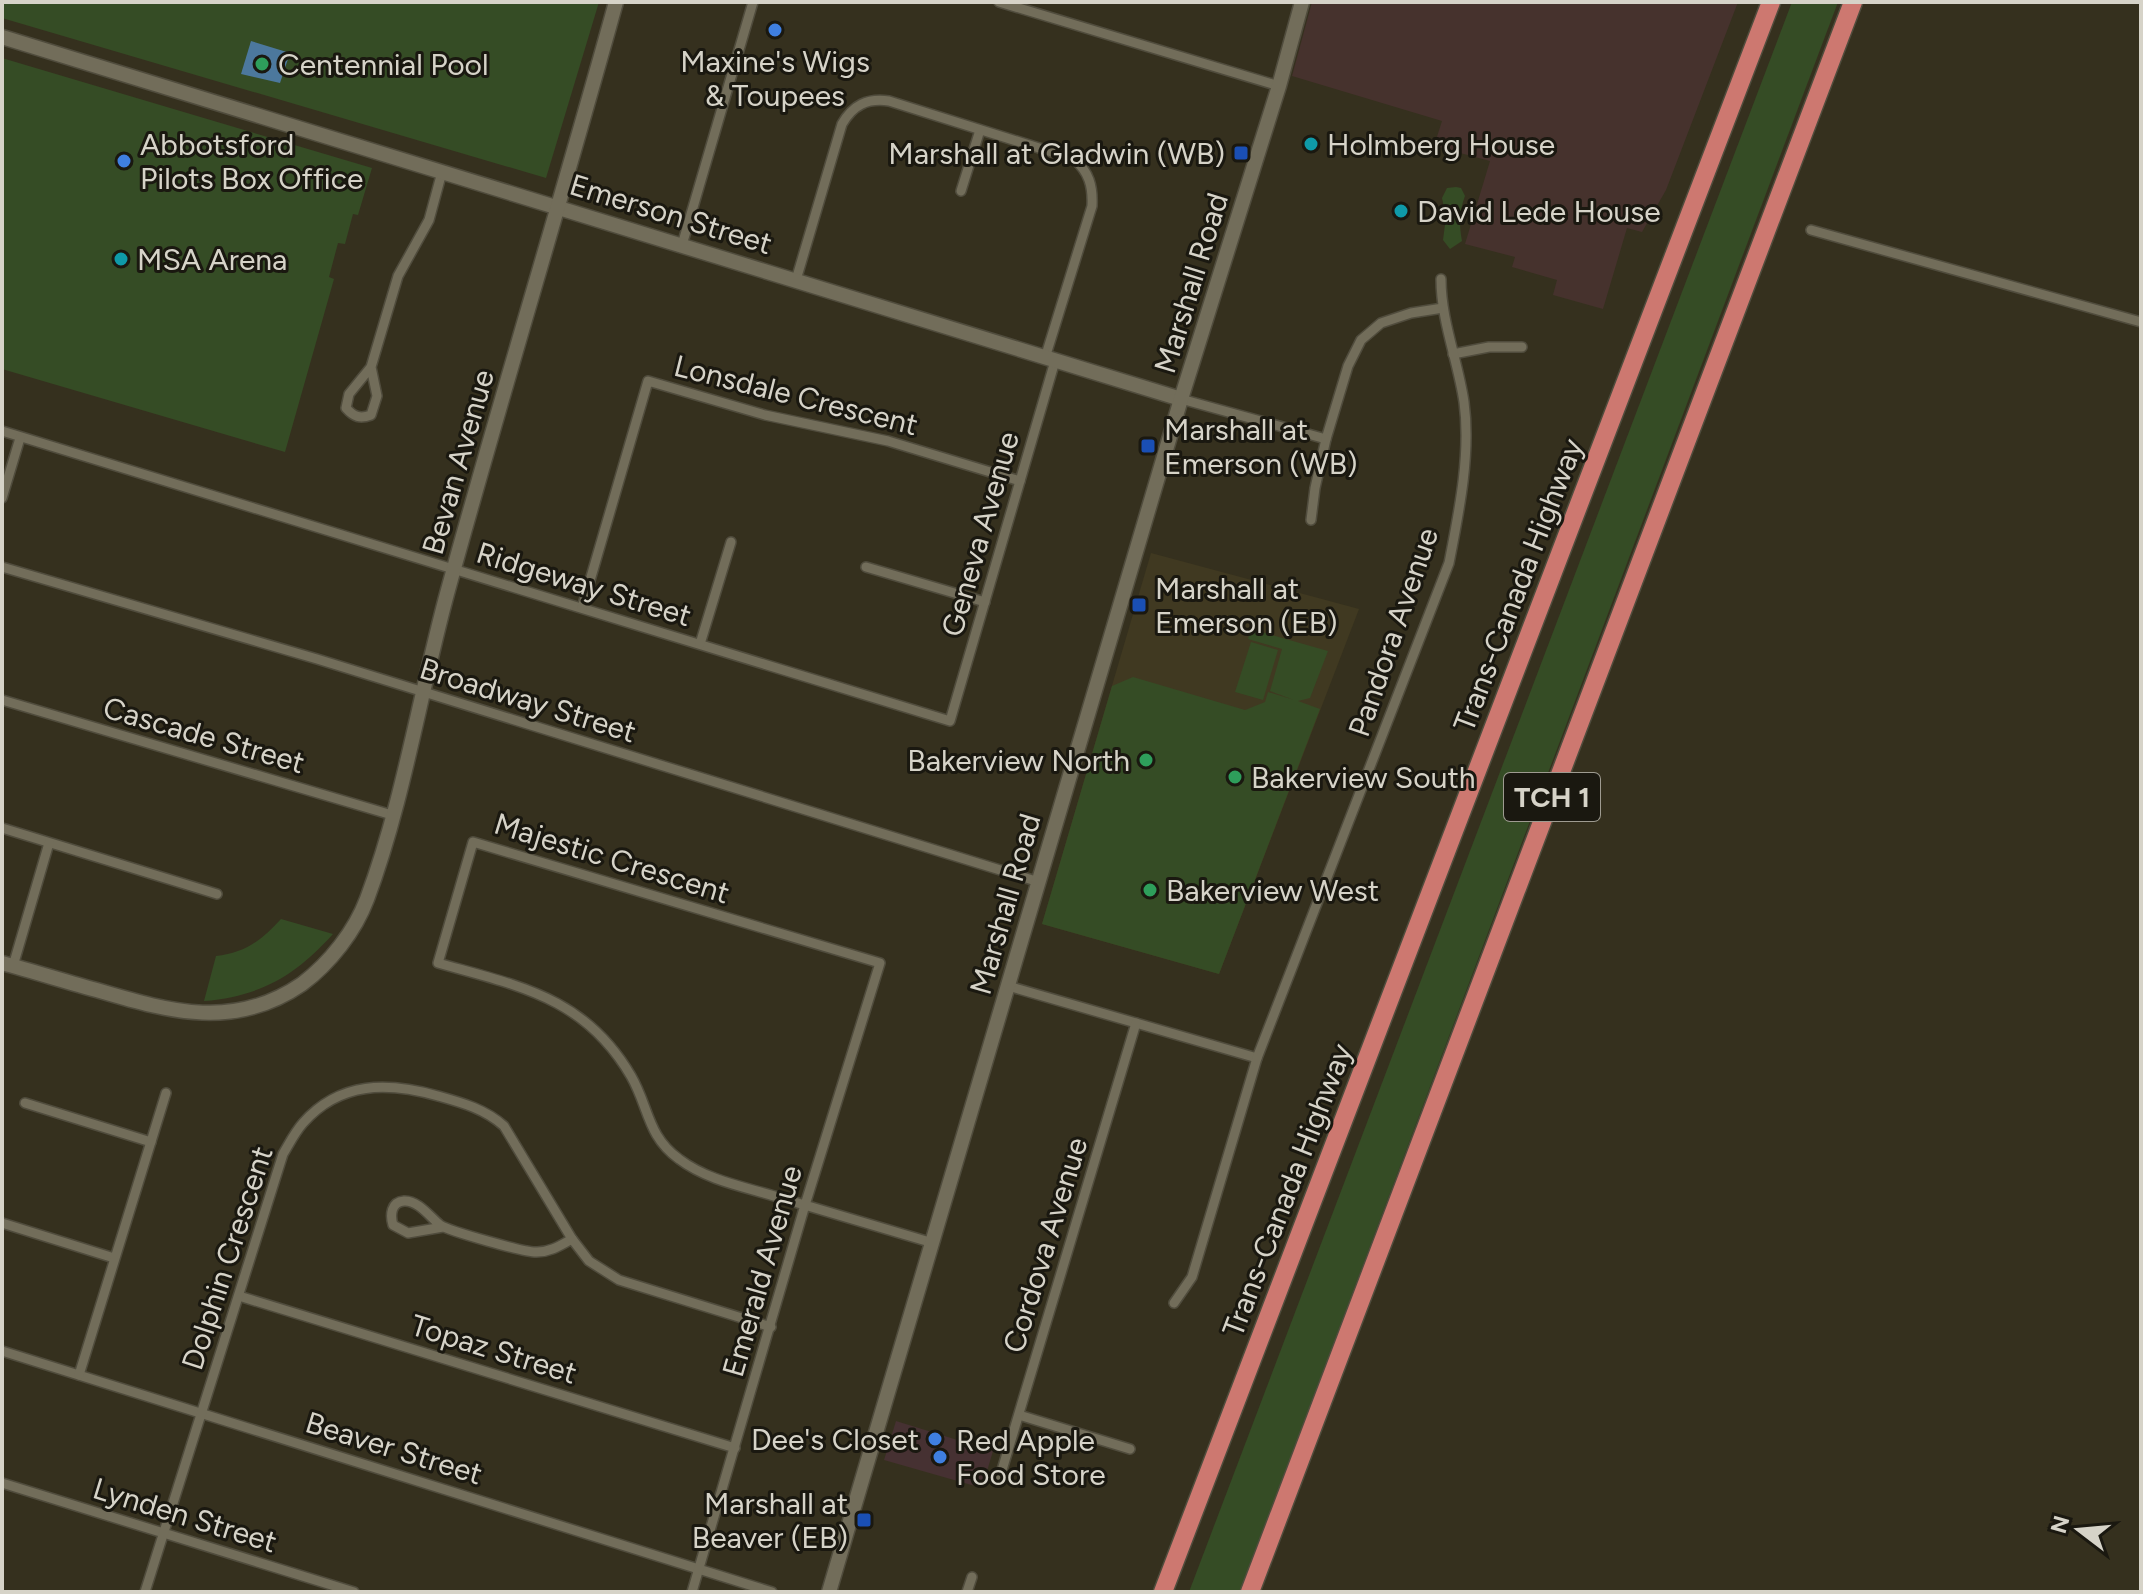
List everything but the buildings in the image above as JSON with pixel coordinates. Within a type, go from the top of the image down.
[{"type":"highway","name":"Trans-Canada Highway","points":[[1163,1592],[1771,2]]},
{"type":"highway","name":"TCH 1","points":[[1250,1592],[1853,2]]},
{"type":"main road","name":"Bevan Avenue","points":[[7,964],[163,1010],[218,1013],[270,1000],[301,984],[327,962],[349,935],[366,900],[392,815],[454,569],[616,2]]},
{"type":"main road","name":"Marshall Road","points":[[829,1592],[1181,399],[1279,86],[1302,2]]},
{"type":"main road","name":"Emerson Street","points":[[2,37],[1181,399]]},
{"type":"street","points":[[682,245],[753,2]]},
{"type":"street","points":[[999,2],[1279,86]]},
{"type":"street","name":"Geneva Avenue","points":[[796,280],[842,124],[850,111],[875,99],[1074,159],[1089,176],[1092,206],[1020,481],[950,721]]},
{"type":"street","points":[[961,191],[980,130]]},
{"type":"street","points":[[371,367],[377,396],[375,408],[371,415],[362,418],[346,408],[347,400],[371,367],[398,276],[429,220],[442,172]]},
{"type":"street","points":[[1811,230],[2141,322]]},
{"type":"street","name":"Pandora Avenue","points":[[1174,1303],[1192,1277],[1257,1058],[1449,563],[1459,512],[1465,436],[1464,403],[1443,308],[1441,279]]},
{"type":"street","points":[[1311,520],[1326,439],[1348,366],[1361,340],[1381,323],[1411,313],[1443,308]]},
{"type":"street","points":[[1453,354],[1489,347],[1522,347]]},
{"type":"street","name":"Lonsdale Crescent","points":[[582,608],[648,381],[765,415],[888,441],[1020,481]]},
{"type":"street","name":"Emerson Street","points":[[1181,399],[1326,439]]},
{"type":"street","name":"Ridgeway Street","points":[[3,433],[950,721]]},
{"type":"street","points":[[2,498],[20,438]]},
{"type":"street","points":[[700,644],[731,542]]},
{"type":"street","name":"Broadway Street","points":[[2,567],[422,692],[1039,882]]},
{"type":"street","points":[[866,567],[985,602]]},
{"type":"street","name":"Cascade Street","points":[[2,700],[392,815]]},
{"type":"street","points":[[2,828],[217,894]]},
{"type":"street","name":"Majestic Crescent","points":[[880,963],[473,842],[438,963],[534,990],[577,1014],[611,1047],[632,1078],[652,1132],[676,1158],[704,1175],[933,1243]]},
{"type":"street","points":[[7,964],[49,843]]},
{"type":"street","name":"Emerald Avenue","points":[[692,1592],[805,1205],[880,963]]},
{"type":"street","points":[[1008,986],[1257,1058]]},
{"type":"street","name":"Cordova Avenue","points":[[999,1480],[1136,1023]]},
{"type":"street","name":"Dolphin Crescent","points":[[145,1592],[283,1154],[302,1124],[329,1101],[368,1086],[409,1088],[477,1107],[504,1126],[572,1239],[589,1261],[619,1280],[771,1327]]},
{"type":"street","points":[[79,1375],[166,1093]]},
{"type":"street","points":[[25,1103],[151,1142]]},
{"type":"street","points":[[443,1227],[408,1233],[393,1225],[390,1216],[392,1209],[402,1201],[409,1202],[443,1227],[534,1253],[553,1250],[572,1239]]},
{"type":"street","points":[[2,1223],[114,1258]]},
{"type":"street","name":"Topaz Street","points":[[239,1296],[735,1448]]},
{"type":"street","name":"Beaver Street","points":[[2,1351],[772,1592]]},
{"type":"street","points":[[1019,1415],[1130,1449]]},
{"type":"street","name":"Lynden Street","points":[[2,1483],[354,1592]]},
{"type":"street","points":[[967,1592],[972,1577]]},
{"type":"shaded area","points":[[1312,2],[1738,2],[1666,190],[1642,232],[1627,228],[1603,309],[1553,295],[1557,280],[1512,267],[1515,257],[1465,244],[1490,161],[1434,146],[1442,121],[1292,76]]},
{"type":"shaded area","points":[[1151,553],[1359,609],[1219,974],[1042,924]]},
{"type":"shaded area","points":[[896,1421],[993,1451],[982,1488],[884,1460]]},
{"type":"green space","points":[[2,2],[599,2],[546,178],[2,18]]},
{"type":"green space","points":[[1792,2],[1838,2],[1240,1592],[1189,1592]]},
{"type":"green space","points":[[2,58],[372,168],[358,215],[353,214],[345,244],[338,243],[329,277],[334,279],[285,452],[2,369]]},
{"type":"green space","points":[[1447,188],[1461,188],[1465,196],[1460,218],[1462,241],[1450,249],[1443,240],[1446,217],[1442,198]]},
{"type":"green space","points":[[1251,629],[1328,651],[1310,698],[1298,701],[1320,709],[1219,974],[1042,924],[1112,686],[1133,677],[1245,710],[1265,702],[1268,692],[1294,700],[1270,691],[1282,649],[1248,639]]},
{"type":"green space","points":[[1251,642],[1278,650],[1263,700],[1235,692]]},
{"type":"green space","points":[[281,919],[333,934],[305,961],[276,981],[243,994],[204,1001],[216,956],[236,952],[252,944]]},
{"type":"water","points":[[251,41],[290,53],[280,83],[241,74]]},
{"type":"place","name":"Maxine's Wigs & Toupees","points":[[775,30]]},
{"type":"place","name":"Centennial Pool","points":[[262,64]]},
{"type":"place","name":"Holmberg House","points":[[1311,144]]},
{"type":"place","name":"Marshall at Gladwin (WB)","points":[[1241,153]]},
{"type":"place","name":"Abbotsford Pilots Box Office","points":[[124,161]]},
{"type":"place","name":"David Lede House","points":[[1401,211]]},
{"type":"place","name":"MSA Arena","points":[[121,259]]},
{"type":"place","name":"Marshall at Emerson (WB)","points":[[1148,446]]},
{"type":"place","name":"Marshall at Emerson (EB)","points":[[1139,605]]},
{"type":"place","name":"Bakerview North","points":[[1146,760]]},
{"type":"place","name":"Bakerview South","points":[[1235,777]]},
{"type":"place","name":"Bakerview West","points":[[1150,890]]},
{"type":"place","name":"Dee's Closet","points":[[935,1439]]},
{"type":"place","name":"Red Apple Food Store","points":[[940,1457]]},
{"type":"place","name":"Marshall at Beaver (EB)","points":[[864,1520]]}]
